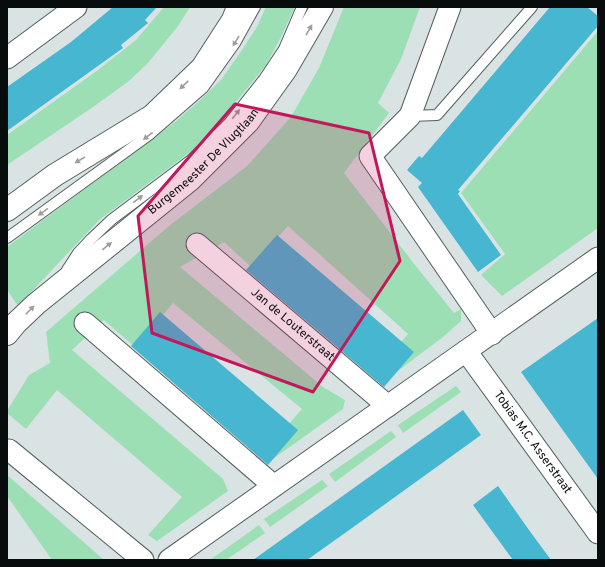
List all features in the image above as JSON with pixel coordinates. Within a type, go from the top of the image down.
[{"type":"main road","points":[[7,210],[55,176],[152,116],[202,68],[233,20],[238,7]]},
{"type":"main road","name":"Burgemeester De Vlugtlaan","points":[[7,334],[16,323],[55,288],[190,180],[248,122],[286,68],[322,7]]},
{"type":"street","points":[[7,58],[76,7]]},
{"type":"street","points":[[450,7],[410,116],[370,156],[492,334]]},
{"type":"street","name":"Jan de Louterstraat","points":[[197,244],[388,406]]},
{"type":"street","points":[[169,560],[598,258]]},
{"type":"street","points":[[85,323],[274,486]]},
{"type":"street","name":"Tobias M.C. Asserstraat","points":[[466,351],[598,533]]},
{"type":"street","points":[[9,450],[143,560]]},
{"type":"lane","points":[[7,238],[149,135],[203,88],[235,44],[255,7]]},
{"type":"lane","name":"Burgemeester De Vlugtlaan","points":[[55,288],[78,253],[111,220],[190,160],[229,123],[264,79],[276,61],[284,48],[302,7]]},
{"type":"lane","points":[[410,116],[437,115],[532,7]]},
{"type":"highlighted area","points":[[235,104],[369,133],[400,261],[313,392],[152,333],[138,216]]},
{"type":"green space","points":[[164,7],[190,7],[178,26],[148,63],[129,81],[7,165],[7,135],[98,70],[136,40]]},
{"type":"green space","points":[[266,7],[295,7],[266,65],[219,123],[197,147],[99,220],[18,306],[7,290],[7,247],[175,122],[197,103],[221,80],[257,27]]},
{"type":"green space","points":[[344,7],[420,7],[401,59],[378,103],[389,113],[344,173],[454,313],[461,309],[461,321],[443,337],[391,376],[374,375],[408,334],[288,226],[251,267],[224,242],[180,267],[323,387],[345,400],[343,409],[270,461],[262,455],[302,409],[173,303],[136,348],[104,320],[72,350],[223,479],[228,491],[157,541],[148,535],[182,497],[57,390],[26,429],[7,413],[7,411],[29,375],[50,363],[46,332],[169,226],[247,166],[291,117],[319,68]]},
{"type":"green space","points":[[598,31],[598,228],[502,296],[481,275],[505,254],[461,193]]},
{"type":"green space","points":[[456,386],[461,392],[403,433],[398,425]]},
{"type":"green space","points":[[391,431],[396,437],[335,482],[329,474]]},
{"type":"green space","points":[[7,475],[104,560],[52,560],[7,496]]},
{"type":"green space","points":[[322,480],[328,486],[270,527],[264,519]]},
{"type":"green space","points":[[259,525],[265,533],[226,560],[210,560]]},
{"type":"building","points":[[113,7],[157,7],[145,20],[148,23],[121,45],[123,48],[7,131],[7,87],[71,42]]},
{"type":"building","points":[[550,7],[587,7],[598,16],[598,26],[458,190],[460,191],[458,194],[501,255],[478,272],[418,187],[422,183],[407,170],[419,156],[422,158]]},
{"type":"building","points":[[277,235],[414,352],[384,387],[246,270]]},
{"type":"building","points":[[160,312],[298,430],[268,465],[131,346]]},
{"type":"building","points":[[598,318],[598,479],[521,372]]},
{"type":"building","points":[[463,410],[481,435],[352,528],[307,560],[253,560]]},
{"type":"building","points":[[498,486],[551,560],[513,560],[473,505]]}]
